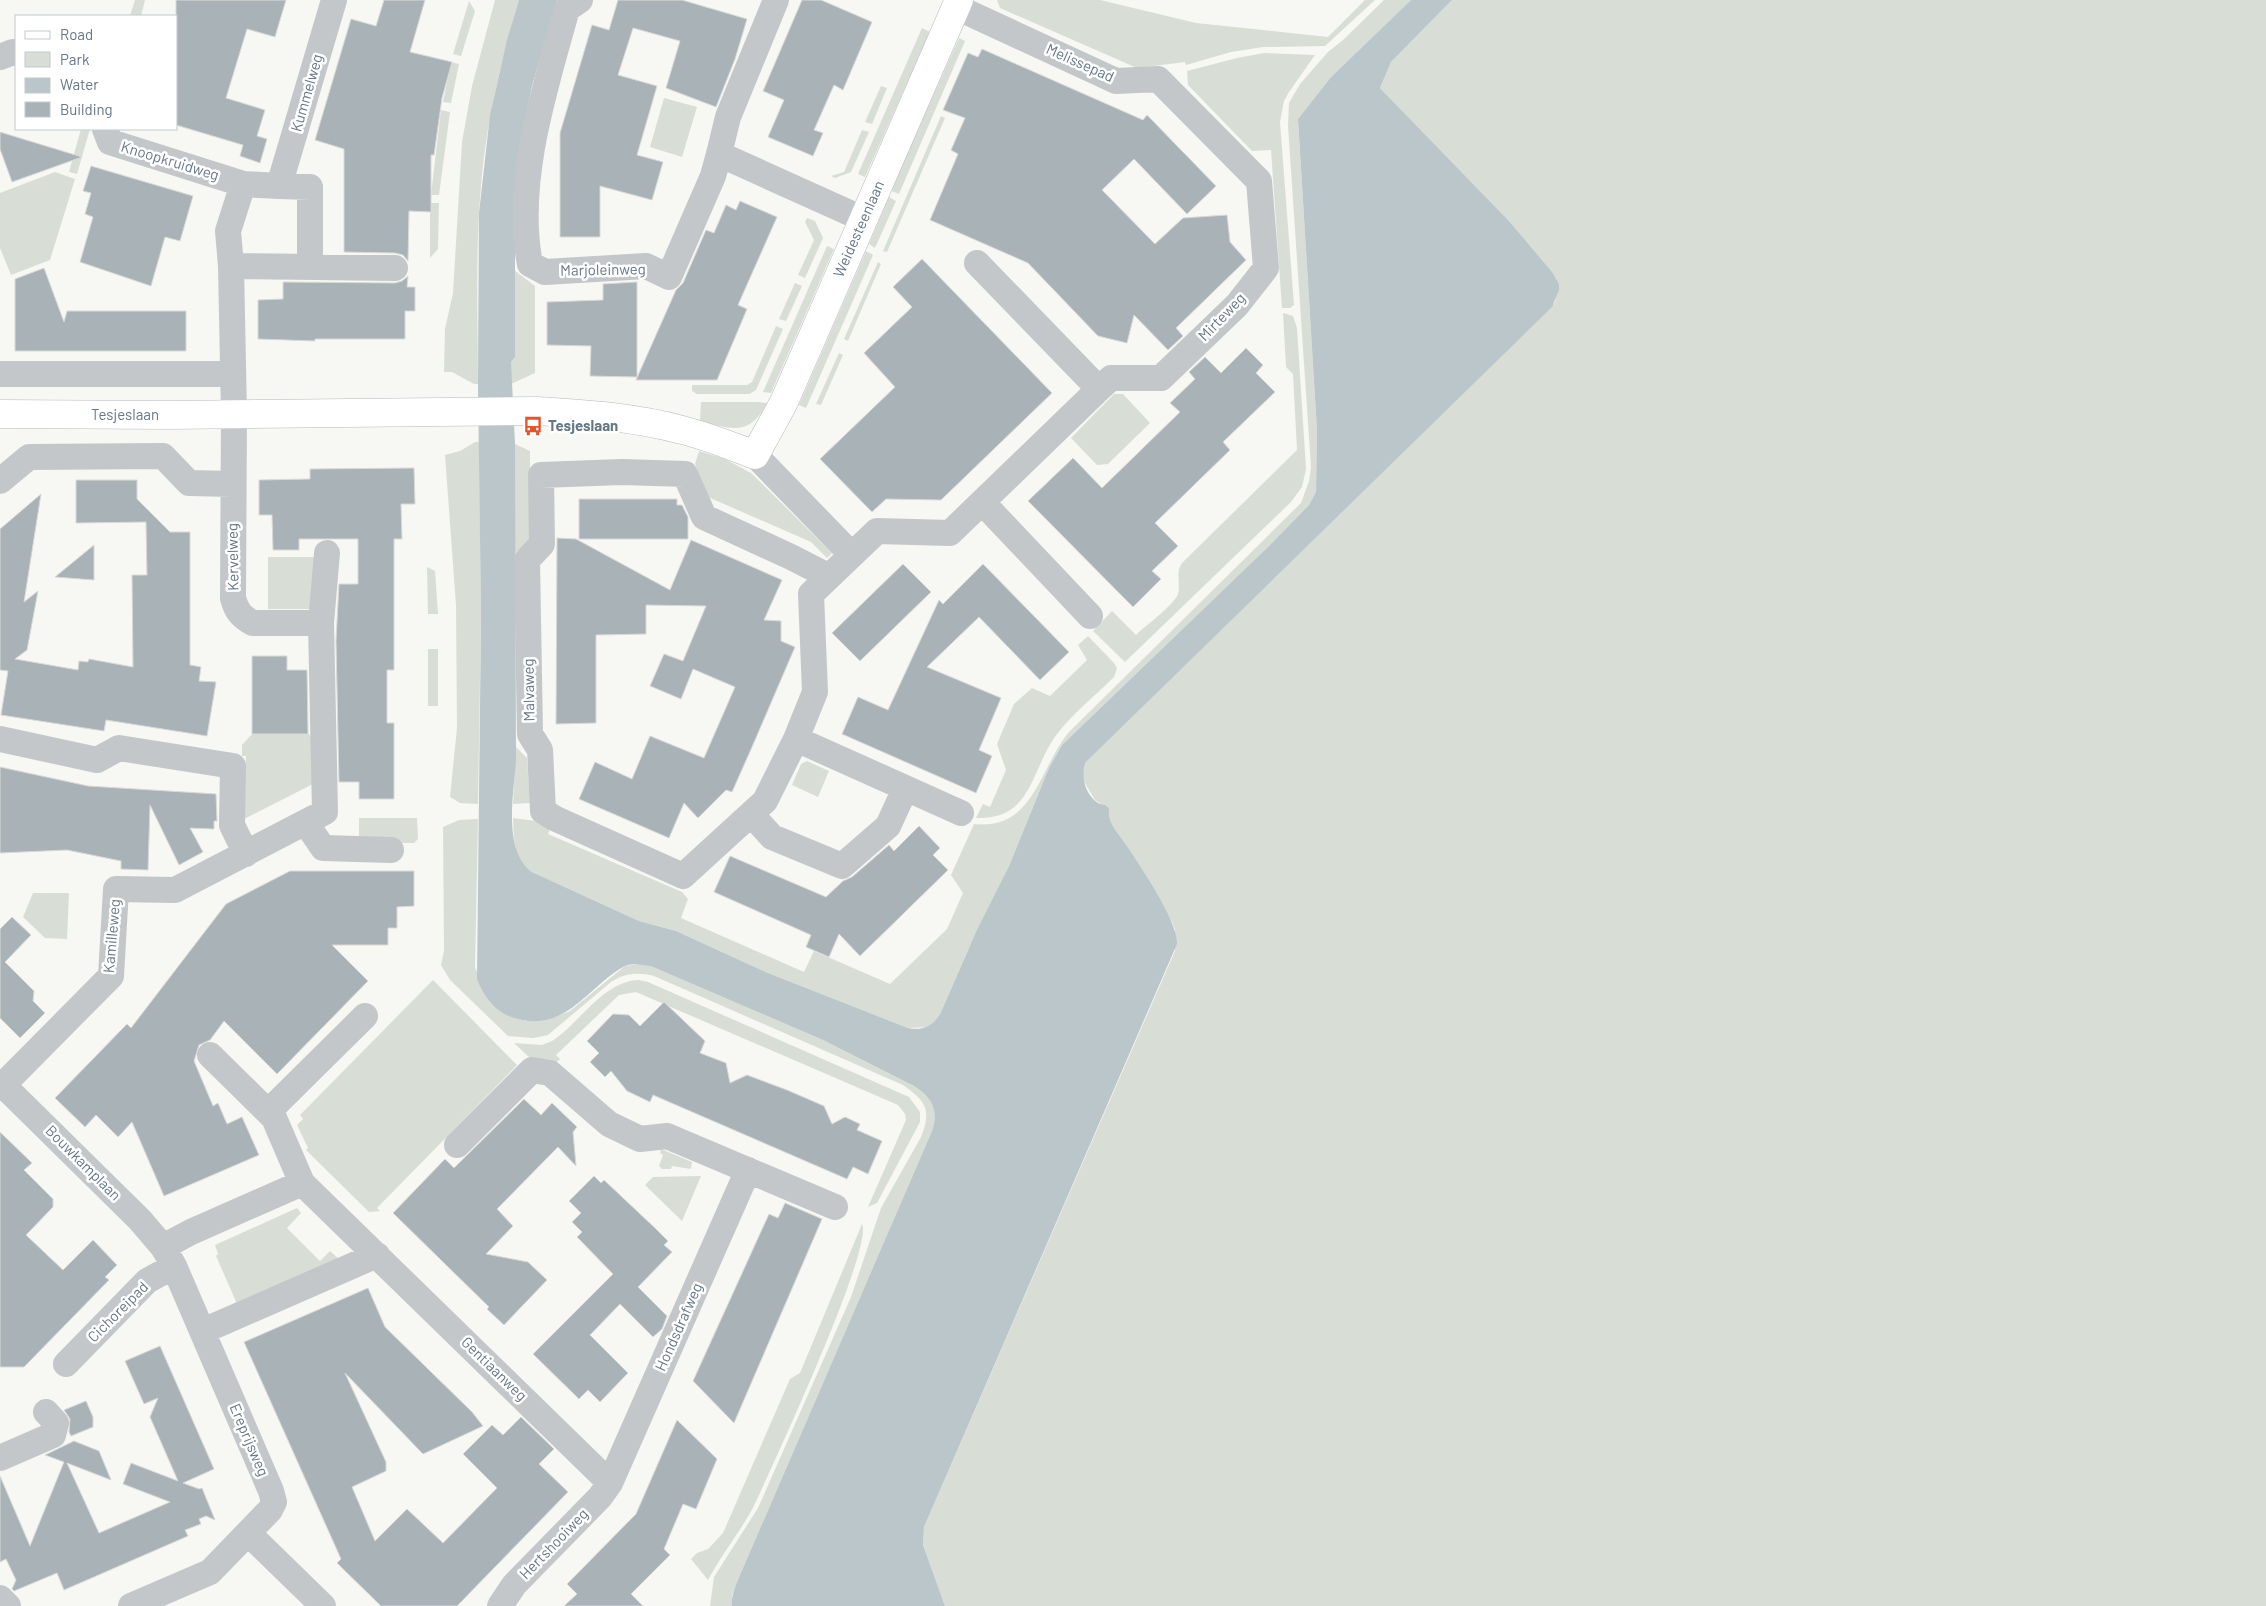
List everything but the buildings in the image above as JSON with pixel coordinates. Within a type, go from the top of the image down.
[{"type":"street","name":"Kummelweg","points":[[279,186],[334,0]]},
{"type":"street","name":"Marjoleinweg","points":[[580,0],[567,9],[535,132],[529,176],[526,239],[530,264],[545,272],[646,266],[669,277],[713,176],[728,117],[776,0]]},
{"type":"street","name":"Melissepad","points":[[958,3],[1116,81],[1158,79],[1259,181]]},
{"type":"street","name":"Weidesteenlaan","points":[[755,455],[780,409],[958,3]]},
{"type":"street","points":[[0,57],[15,53]]},
{"type":"street","name":"Knoopkruidweg","points":[[105,130],[110,142],[243,184]]},
{"type":"street","points":[[719,154],[863,219]]},
{"type":"street","name":"Mirteweg","points":[[851,554],[876,531],[950,533],[1111,378],[1161,378],[1237,305],[1266,268],[1259,181]]},
{"type":"street","points":[[234,414],[231,266],[228,231],[243,184],[310,187],[310,265]]},
{"type":"street","points":[[978,263],[1099,389]]},
{"type":"street","points":[[231,266],[310,265],[395,268]]},
{"type":"street","points":[[0,374],[233,374]]},
{"type":"street","name":"Tesjeslaan","points":[[0,414],[537,411],[630,419],[681,429],[755,455]]},
{"type":"street","name":"Kervelweg","points":[[234,414],[232,484],[233,598],[236,610],[245,619],[253,622],[321,622]]},
{"type":"street","points":[[755,455],[851,554]]},
{"type":"street","points":[[0,481],[29,457],[163,456],[189,483],[232,484]]},
{"type":"street","name":"Malvaweg","points":[[828,576],[704,517],[685,474],[622,472],[541,474],[542,544],[527,560],[530,734],[540,750],[543,811],[580,831],[683,876],[765,801],[796,739],[815,692],[811,594],[851,554]]},
{"type":"street","points":[[982,502],[1090,616]]},
{"type":"street","points":[[327,553],[321,622],[315,818],[323,848],[391,850]]},
{"type":"street","points":[[0,739],[96,760],[119,748],[233,766],[232,825],[246,854]]},
{"type":"street","points":[[796,739],[961,813]]},
{"type":"street","points":[[751,814],[772,837],[842,866],[888,826],[905,789]]},
{"type":"street","name":"Kamilleweg","points":[[1,1085],[111,976],[116,889],[175,890],[315,818]]},
{"type":"street","points":[[268,1112],[365,1016]]},
{"type":"street","name":"Gentiaanweg","points":[[210,1055],[274,1118],[302,1182],[610,1483]]},
{"type":"street","points":[[457,1145],[532,1070],[550,1073],[609,1124],[640,1139],[667,1136],[835,1207]]},
{"type":"street","name":"Bouwkamplaan","points":[[1,1085],[140,1220],[169,1256]]},
{"type":"street","name":"Hondsdrafweg","points":[[610,1483],[748,1170]]},
{"type":"street","points":[[169,1256],[191,1232],[302,1182]]},
{"type":"street","points":[[203,1331],[377,1255]]},
{"type":"street","name":"Ereprijsweg","points":[[169,1256],[271,1491],[274,1502],[270,1510],[248,1533]]},
{"type":"street","name":"Cichoreipad","points":[[66,1364],[148,1281],[169,1256]]},
{"type":"street","points":[[0,1458],[54,1435],[56,1423],[46,1412]]},
{"type":"street","name":"Hertshooiweg","points":[[500,1606],[514,1586],[600,1497],[610,1483]]},
{"type":"street","points":[[130,1606],[210,1572],[248,1533],[323,1606]]},
{"type":"street","points":[[0,1598],[8,1606]]},
{"type":"green space","points":[[135,0],[145,0],[141,15],[130,15]]},
{"type":"green space","points":[[495,0],[519,0],[495,92],[483,162],[478,236],[478,384],[474,384],[452,372],[444,372],[445,329],[453,293],[462,142],[472,86]]},
{"type":"green space","points":[[997,0],[1100,0],[1196,23],[1328,37],[1365,0],[1375,0],[1325,46],[1263,47],[1231,52],[1186,65],[1185,62],[1137,68],[1000,8]]},
{"type":"green space","points":[[1384,0],[1411,0],[1331,77],[1298,119],[1317,430],[1316,492],[1309,505],[1269,546],[1062,745],[1049,768],[1009,866],[968,950],[937,1020],[929,1027],[908,1028],[768,973],[676,931],[639,921],[532,872],[526,867],[521,861],[516,848],[513,818],[536,821],[551,827],[548,834],[682,892],[688,899],[681,918],[804,972],[814,951],[890,984],[947,929],[963,893],[951,875],[974,824],[994,824],[1010,818],[1023,807],[1033,794],[1069,732],[1301,503],[1309,481],[1311,467],[1288,126],[1289,103],[1300,84],[1328,52]]},
{"type":"green space","points":[[1452,0],[2266,0],[2266,1606],[945,1606],[923,1545],[924,1527],[1175,951],[1175,929],[1172,922],[1124,841],[1112,826],[1103,805],[1095,800],[1086,785],[1082,776],[1086,762],[1555,302],[1559,284],[1553,273],[1509,221],[1380,88],[1391,62]]},
{"type":"green space","points":[[469,1],[475,11],[461,56],[453,54]]},
{"type":"green space","points":[[922,28],[930,32],[865,177],[858,174]]},
{"type":"green space","points":[[959,38],[965,41],[899,194],[892,191],[894,183]]},
{"type":"green space","points":[[1264,53],[1315,55],[1284,101],[1280,122],[1294,305],[1290,308],[1282,308],[1271,150],[1252,151],[1188,85],[1187,71]]},
{"type":"green space","points":[[451,62],[459,64],[451,103],[443,102]]},
{"type":"green space","points":[[881,86],[887,88],[872,124],[865,122]]},
{"type":"green space","points":[[664,98],[697,107],[682,157],[650,147]]},
{"type":"green space","points":[[441,110],[450,112],[439,195],[431,195]]},
{"type":"green space","points":[[941,116],[945,118],[887,252],[883,251]]},
{"type":"green space","points":[[81,130],[90,130],[77,174],[69,172]]},
{"type":"green space","points":[[862,130],[869,132],[851,172],[835,178],[831,176],[844,172]]},
{"type":"green space","points":[[55,172],[75,179],[50,260],[11,275],[0,248],[0,193]]},
{"type":"green space","points":[[889,197],[896,201],[875,248],[869,244]]},
{"type":"green space","points":[[430,203],[439,203],[438,249],[430,258]]},
{"type":"green space","points":[[807,218],[815,221],[823,238],[805,278],[798,275],[814,240],[805,222]]},
{"type":"green space","points":[[827,246],[834,249],[771,393],[763,392]]},
{"type":"green space","points":[[866,251],[873,255],[806,408],[799,405]]},
{"type":"green space","points":[[878,262],[881,264],[848,341],[844,339]]},
{"type":"green space","points":[[514,270],[535,286],[535,373],[511,384],[511,362],[515,357]]},
{"type":"green space","points":[[795,283],[802,286],[786,321],[779,319]]},
{"type":"green space","points":[[1283,313],[1293,316],[1297,328],[1306,469],[1302,487],[1291,502],[1125,662],[1093,631],[1112,611],[1136,635],[1159,615],[1171,604],[1178,594],[1178,574],[1182,563],[1297,450],[1293,374],[1286,367]]},
{"type":"green space","points":[[776,326],[783,329],[756,390],[750,394],[697,394],[692,391],[692,385],[747,385],[752,382]]},
{"type":"green space","points":[[839,353],[843,355],[821,405],[816,404]]},
{"type":"green space","points":[[1114,394],[1123,394],[1150,423],[1108,464],[1097,465],[1071,438]]},
{"type":"green space","points":[[701,402],[767,403],[760,414],[746,426],[731,428],[700,421]]},
{"type":"green space","points":[[475,442],[479,442],[481,615],[478,804],[460,803],[450,797],[457,728],[456,605],[445,455],[460,451]]},
{"type":"green space","points":[[515,444],[530,451],[530,541],[515,553]]},
{"type":"green space","points":[[699,451],[725,459],[751,473],[832,553],[827,558],[811,542],[708,497],[695,464]]},
{"type":"green space","points":[[268,557],[317,557],[318,609],[268,609]]},
{"type":"green space","points":[[427,567],[435,571],[438,614],[428,614]]},
{"type":"green space","points":[[1088,636],[1114,663],[1117,668],[1114,677],[1063,726],[1048,748],[1028,790],[1020,802],[1009,811],[995,816],[976,818],[983,804],[990,807],[1006,770],[997,744],[1014,704],[1032,688],[1050,696],[1087,660],[1078,645]]},
{"type":"green space","points":[[428,649],[438,649],[438,706],[428,706]]},
{"type":"green space","points":[[252,734],[309,734],[313,739],[313,784],[238,822],[243,796],[246,756],[242,756],[242,745]]},
{"type":"green space","points":[[516,747],[527,758],[530,803],[513,804]]},
{"type":"green space","points":[[807,761],[829,771],[818,797],[792,785],[801,764]]},
{"type":"green space","points":[[359,818],[417,818],[418,839],[414,843],[359,843]]},
{"type":"green space","points":[[478,819],[475,968],[499,1010],[525,1021],[550,1019],[570,1011],[625,966],[640,964],[653,967],[823,1040],[914,1086],[929,1100],[934,1111],[935,1117],[932,1131],[740,1575],[732,1595],[732,1606],[710,1606],[714,1577],[758,1508],[851,1297],[881,1208],[921,1137],[926,1120],[925,1107],[917,1096],[903,1085],[654,976],[637,974],[616,979],[548,1035],[533,1038],[508,1036],[450,980],[441,965],[444,951],[443,827],[459,820]]},
{"type":"green space","points":[[33,893],[69,893],[67,939],[45,938],[23,917]]},
{"type":"green space","points":[[433,980],[517,1065],[377,1208],[380,1211],[369,1212],[306,1150],[308,1148],[297,1125],[303,1119],[300,1115]]},
{"type":"green space","points":[[639,980],[648,982],[909,1097],[920,1112],[920,1122],[877,1203],[868,1207],[906,1120],[905,1114],[898,1105],[636,992],[619,995],[556,1055],[560,1059],[556,1063],[530,1058],[514,1043],[542,1045],[552,1041],[592,1004],[614,987],[626,982]]},
{"type":"green space","points":[[661,1149],[692,1162],[691,1169],[672,1166],[671,1169],[662,1169],[659,1166],[663,1155],[660,1153]]},
{"type":"green space","points":[[701,1176],[682,1221],[645,1185],[653,1177]]},
{"type":"green space","points":[[297,1208],[301,1213],[287,1228],[320,1261],[330,1251],[339,1259],[237,1304],[216,1256],[218,1254],[215,1245]]},
{"type":"green space","points":[[862,1224],[862,1241],[853,1273],[799,1407],[754,1506],[708,1580],[691,1559],[697,1553],[708,1549],[723,1533],[790,1379],[800,1373]]},
{"type":"water","points":[[519,0],[557,0],[532,86],[524,125],[515,203],[515,357],[511,362],[515,444],[516,760],[512,820],[513,836],[517,850],[523,862],[532,872],[639,921],[676,931],[768,973],[908,1028],[919,1029],[928,1026],[935,1021],[941,1012],[976,932],[1009,866],[1049,768],[1062,745],[1269,546],[1309,505],[1316,492],[1317,430],[1298,119],[1331,77],[1411,0],[1452,0],[1391,62],[1380,88],[1509,221],[1553,273],[1559,284],[1559,290],[1552,307],[1086,762],[1084,779],[1087,790],[1098,803],[1105,805],[1109,809],[1110,819],[1114,828],[1165,907],[1176,934],[1177,944],[924,1527],[923,1545],[945,1606],[732,1606],[735,1586],[932,1131],[935,1117],[929,1100],[914,1086],[823,1040],[653,967],[634,964],[627,965],[609,976],[573,1007],[560,1015],[546,1020],[530,1021],[511,1017],[499,1011],[482,991],[477,979],[481,615],[478,384],[479,213],[490,115],[507,40]]},
{"type":"place","name":"Tesjeslaan","points":[[533,426]]}]
